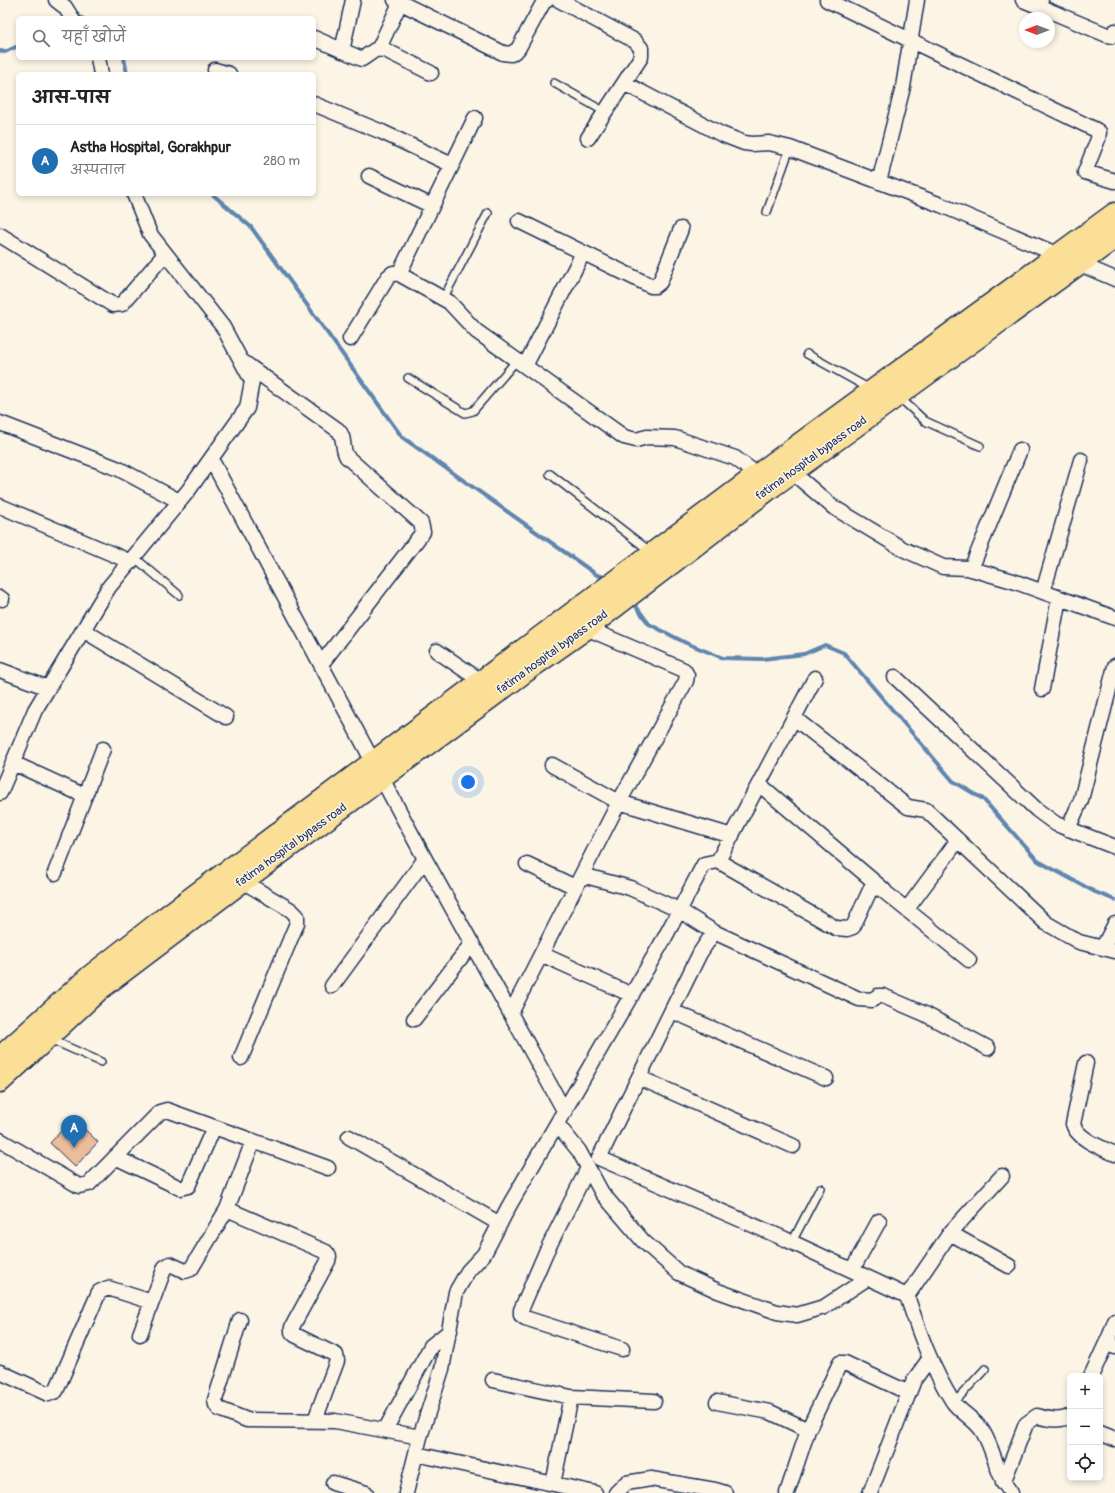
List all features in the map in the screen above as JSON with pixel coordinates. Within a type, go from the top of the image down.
[{"type":"highway","name":"fatima hospital bypass road","points":[[0,1081],[41,1031],[90,977],[164,919],[379,770],[481,681],[586,628],[787,465],[873,391],[1115,214]]},
{"type":"highway","name":"fatima hospital bypass road","points":[[0,1058],[41,1031],[99,989],[242,881],[379,770],[527,658],[653,554],[758,475],[787,465],[896,395],[1115,237]]},
{"type":"street","points":[[342,51],[353,0]]},
{"type":"street","points":[[316,39],[362,59],[379,48],[397,1],[502,53],[511,54],[518,49],[543,3],[547,0]]},
{"type":"street","points":[[559,0],[635,41],[641,48],[641,56],[588,138]]},
{"type":"street","points":[[827,0],[1096,130],[1099,132],[1098,139],[1085,172],[1115,181]]},
{"type":"street","points":[[879,182],[903,87],[917,0]]},
{"type":"street","points":[[1023,0],[1040,3],[1107,35],[1112,36],[1115,31]]},
{"type":"street","points":[[379,48],[431,73]]},
{"type":"street","points":[[98,60],[102,72]]},
{"type":"street","points":[[215,70],[222,72]]},
{"type":"street","points":[[624,83],[721,134],[738,141],[752,144],[769,143],[790,148],[941,205],[1115,280]]},
{"type":"street","points":[[316,105],[382,132],[452,165]]},
{"type":"street","points":[[399,274],[474,118]]},
{"type":"street","points":[[369,176],[432,206]]},
{"type":"street","points":[[0,793],[35,710],[109,587],[133,560],[179,501],[247,408],[252,381],[223,327],[150,234],[135,196]]},
{"type":"street","points":[[519,221],[650,286],[656,286],[660,282],[681,229]]},
{"type":"street","points":[[0,235],[113,305],[122,304],[165,254]]},
{"type":"street","points":[[521,363],[583,253]]},
{"type":"street","points":[[350,339],[388,277],[393,273],[399,274],[455,307],[476,331],[624,437],[636,440],[647,437],[675,438],[735,458],[758,475]]},
{"type":"street","points":[[239,359],[338,430],[343,438],[344,453],[347,457],[421,523],[423,527],[423,532],[322,663]]},
{"type":"street","points":[[0,423],[119,469],[179,501]]},
{"type":"street","points":[[971,569],[1020,450]]},
{"type":"street","points":[[211,459],[322,663],[425,859],[565,1112]]},
{"type":"street","points":[[1043,592],[1081,460]]},
{"type":"street","points":[[787,465],[833,507],[903,549],[943,567],[971,569],[1043,592],[1115,618]]},
{"type":"street","points":[[0,506],[133,560]]},
{"type":"street","points":[[1042,689],[1059,598]]},
{"type":"street","points":[[511,1013],[619,802],[686,681],[687,675],[684,670],[586,628]]},
{"type":"street","points":[[84,630],[226,717]]},
{"type":"street","points":[[438,651],[481,681]]},
{"type":"street","points":[[1068,829],[1081,800],[1115,666]]},
{"type":"street","points":[[0,670],[48,688]]},
{"type":"street","points":[[895,677],[1037,810],[1056,824],[1115,847]]},
{"type":"street","points":[[718,861],[815,678]]},
{"type":"street","points":[[794,718],[908,806],[926,810],[1046,923],[1079,942],[1109,949],[1115,924]]},
{"type":"street","points":[[56,873],[104,749]]},
{"type":"street","points":[[13,763],[85,796]]},
{"type":"street","points":[[552,765],[619,802],[732,836]]},
{"type":"street","points":[[759,784],[887,893],[969,960]]},
{"type":"street","points":[[907,909],[958,840]]},
{"type":"street","points":[[332,986],[425,859]]},
{"type":"street","points":[[406,1493],[420,1437],[442,1369],[456,1292],[468,1271],[484,1254],[632,995],[704,864],[718,861],[840,929],[853,927],[871,888],[887,893]]},
{"type":"street","points":[[527,864],[575,887]]},
{"type":"street","points":[[582,875],[630,888],[679,910],[714,932],[859,999],[872,1000],[878,996],[883,996],[926,1014],[988,1048]]},
{"type":"street","points":[[241,1058],[296,923],[297,916],[291,910],[242,881]]},
{"type":"street","points":[[622,1350],[525,1318],[521,1315],[521,1310],[546,1252],[599,1158],[640,1078],[700,954],[714,932]]},
{"type":"street","points":[[414,1019],[472,943]]},
{"type":"street","points":[[541,954],[632,995]]},
{"type":"street","points":[[672,1011],[826,1078]]},
{"type":"street","points":[[1086,1063],[1073,1124],[1074,1128],[1096,1145],[1115,1154]]},
{"type":"street","points":[[640,1078],[792,1146]]},
{"type":"street","points":[[0,1140],[79,1186],[89,1184],[164,1110],[168,1110],[328,1168]]},
{"type":"street","points":[[558,1124],[579,1152],[602,1193],[643,1241],[679,1273],[718,1290],[777,1312],[798,1315],[824,1307],[868,1278]]},
{"type":"street","points":[[115,1158],[180,1188],[184,1188],[188,1186],[214,1127]]},
{"type":"street","points":[[349,1137],[500,1224]]},
{"type":"street","points":[[140,1334],[165,1267],[170,1264],[185,1271],[191,1269],[226,1209],[253,1141]]},
{"type":"street","points":[[599,1158],[792,1242],[907,1296],[930,1358],[954,1403],[982,1431],[990,1445],[1007,1488]]},
{"type":"street","points":[[907,1296],[950,1233],[1002,1176]]},
{"type":"street","points":[[226,1209],[326,1252],[329,1256],[328,1261],[292,1327],[292,1332],[295,1335],[336,1355],[337,1361],[315,1420]]},
{"type":"street","points":[[852,1270],[879,1221]]},
{"type":"street","points":[[950,1233],[1009,1266]]},
{"type":"street","points":[[0,1372],[48,1394],[52,1394],[56,1391],[99,1292],[108,1288],[152,1302]]},
{"type":"street","points":[[240,1320],[215,1400],[219,1409],[247,1420],[335,1421],[420,1437]]},
{"type":"street","points":[[1093,1373],[1112,1341],[1115,1321]]},
{"type":"street","points":[[385,1430],[431,1346],[450,1331]]},
{"type":"street","points":[[870,1493],[914,1380],[930,1358]]},
{"type":"street","points":[[787,1493],[808,1430],[840,1363],[845,1363],[909,1393]]},
{"type":"street","points":[[494,1380],[571,1397],[654,1401]]},
{"type":"street","points":[[553,1484],[571,1397]]},
{"type":"street","points":[[717,1402],[770,1412],[808,1430]]},
{"type":"street","points":[[1007,1488],[1026,1424],[1037,1416],[1052,1420],[1067,1417]]},
{"type":"street","points":[[1103,1434],[1115,1439]]},
{"type":"street","points":[[416,1454],[595,1493]]},
{"type":"street","points":[[616,1493],[626,1483],[651,1479],[715,1490],[724,1493]]},
{"type":"street","points":[[333,1483],[366,1493]]},
{"type":"lane","points":[[554,83],[605,112]]},
{"type":"lane","points":[[767,212],[790,148]]},
{"type":"lane","points":[[443,299],[488,213]]},
{"type":"lane","points":[[807,354],[873,391]]},
{"type":"lane","points":[[408,378],[465,413],[470,413],[521,363]]},
{"type":"lane","points":[[896,395],[925,421],[980,446]]},
{"type":"lane","points":[[550,474],[653,554]]},
{"type":"lane","points":[[133,560],[179,595]]},
{"type":"lane","points":[[41,1031],[101,1062]]},
{"type":"lane","points":[[792,1242],[820,1188]]},
{"type":"lane","points":[[954,1403],[985,1369]]},
{"type":"building","points":[[73,1118],[98,1142],[75,1167],[50,1143]]},
{"type":"waterway","points":[[0,51],[5,52],[16,47]]},
{"type":"waterway","points":[[124,60],[127,72]]},
{"type":"waterway","points":[[214,196],[251,227],[402,437],[597,575],[608,578]]},
{"type":"waterway","points":[[635,605],[649,624],[686,643],[723,658],[762,659],[804,654],[825,645],[844,653],[953,781],[983,799],[1038,861],[1095,892],[1115,900]]},
{"type":"place","name":"Astha Hospital, Gorakhpur","points":[[74,1148]]}]
